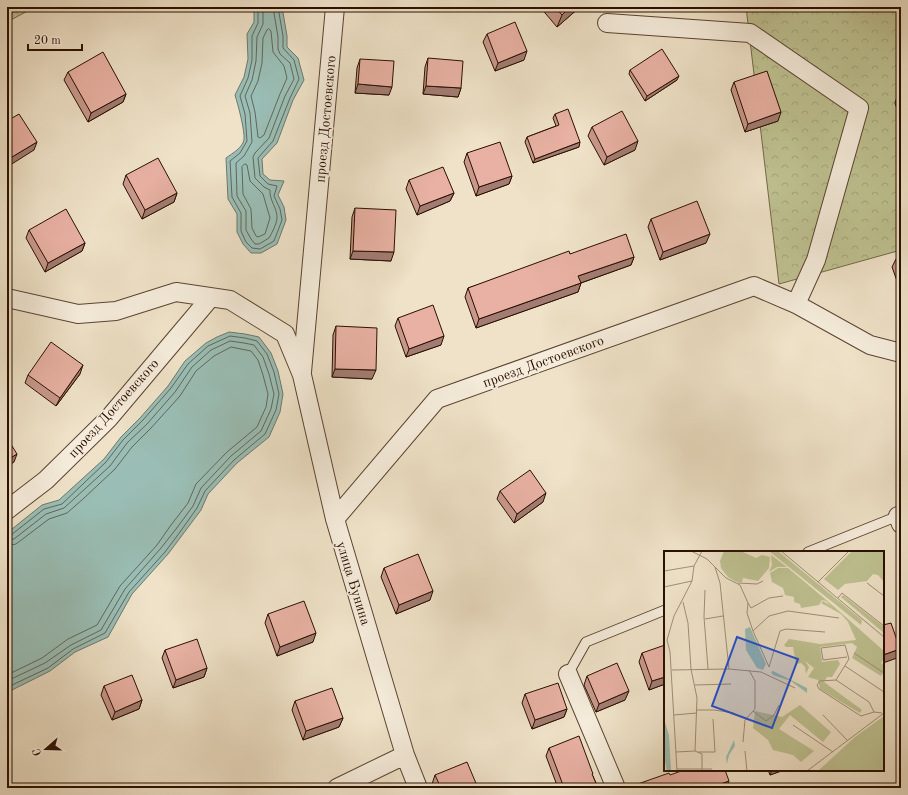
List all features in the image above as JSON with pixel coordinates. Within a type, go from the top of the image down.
[{"type":"street","name":"проезд Достоевского","points":[[302,375],[335,7]]},
{"type":"street","points":[[607,23],[750,33],[859,108],[816,260],[796,304]]},
{"type":"street","name":"проезд Достоевского","points":[[335,519],[438,399],[754,286],[796,304],[870,345],[901,352]]},
{"type":"street","points":[[7,298],[78,314],[116,311],[176,292],[230,300],[284,334],[302,375]]},
{"type":"street","name":"проезд Достоевского","points":[[7,510],[46,480],[109,418],[211,297]]},
{"type":"street","name":"улица Бунина","points":[[302,375],[335,519],[405,755],[418,788]]},
{"type":"street","points":[[568,674],[616,788]]},
{"type":"street","points":[[337,788],[405,755]]},
{"type":"lane","points":[[811,551],[899,520]]},
{"type":"lane","points":[[568,674],[586,642],[664,610]]},
{"type":"green space","points":[[7,7],[35,7],[7,22]]},
{"type":"green space","points":[[746,7],[901,7],[901,250],[779,284]]},
{"type":"water","points":[[254,7],[282,7],[287,36],[287,47],[298,58],[304,80],[293,100],[277,143],[262,159],[263,174],[270,180],[284,181],[278,195],[284,207],[286,220],[277,244],[261,253],[251,253],[243,244],[237,232],[237,214],[228,199],[226,158],[239,148],[244,140],[235,95],[244,77],[248,59],[247,34],[254,22]]},
{"type":"water","points":[[229,332],[259,337],[271,353],[278,371],[283,394],[280,412],[269,437],[237,463],[208,494],[201,510],[168,554],[132,594],[108,637],[75,652],[50,671],[10,691],[7,690],[7,533],[42,505],[59,500],[104,459],[121,437],[168,386],[185,361],[206,343]]},
{"type":"building","points":[[555,7],[570,7],[562,15]]},
{"type":"building","points":[[515,22],[527,51],[498,63],[487,34]]},
{"type":"building","points":[[662,49],[679,76],[647,96],[630,70]]},
{"type":"building","points":[[103,52],[126,94],[91,113],[68,72]]},
{"type":"building","points":[[428,58],[463,61],[461,88],[426,86]]},
{"type":"building","points":[[360,59],[394,61],[392,87],[358,84]]},
{"type":"building","points":[[767,71],[781,112],[748,124],[734,82]]},
{"type":"building","points":[[901,93],[901,102],[898,94]]},
{"type":"building","points":[[568,109],[580,142],[535,159],[527,137],[559,125],[555,114]]},
{"type":"building","points":[[622,111],[638,141],[607,157],[592,127]]},
{"type":"building","points":[[19,114],[37,142],[7,160],[7,121]]},
{"type":"building","points":[[500,142],[512,176],[479,187],[467,153]]},
{"type":"building","points":[[158,158],[177,193],[145,210],[126,175]]},
{"type":"building","points":[[443,167],[454,193],[420,206],[409,180]]},
{"type":"building","points":[[697,201],[710,234],[663,252],[651,219]]},
{"type":"building","points":[[355,208],[396,210],[394,252],[353,251]]},
{"type":"building","points":[[66,209],[85,243],[48,263],[29,230]]},
{"type":"building","points":[[626,234],[634,257],[578,276],[581,283],[479,319],[468,288],[569,251],[570,254]]},
{"type":"building","points":[[901,257],[901,275],[896,259]]},
{"type":"building","points":[[433,305],[444,336],[409,349],[398,318]]},
{"type":"building","points":[[336,326],[377,328],[376,370],[335,369]]},
{"type":"building","points":[[51,342],[83,365],[60,398],[28,375]]},
{"type":"building","points":[[7,438],[17,454],[7,460]]},
{"type":"building","points":[[530,470],[546,493],[517,514],[500,491]]},
{"type":"building","points":[[418,554],[433,591],[399,605],[384,568]]},
{"type":"building","points":[[304,601],[316,633],[280,647],[268,614]]},
{"type":"building","points":[[891,623],[900,649],[884,655],[884,625]]},
{"type":"building","points":[[197,639],[207,668],[176,680],[165,650]]},
{"type":"building","points":[[664,645],[664,677],[652,681],[642,653]]},
{"type":"building","points":[[617,663],[629,691],[599,704],[587,676]]},
{"type":"building","points":[[132,675],[142,700],[115,712],[104,686]]},
{"type":"building","points":[[558,683],[567,709],[535,720],[525,694]]},
{"type":"building","points":[[332,688],[343,718],[306,731],[295,701]]},
{"type":"building","points":[[579,736],[598,788],[566,788],[563,785],[549,748]]},
{"type":"building","points":[[467,762],[478,788],[441,788],[435,775]]},
{"type":"building","points":[[681,771],[725,771],[729,781],[709,788],[636,788],[635,785],[669,773],[670,775]]}]
